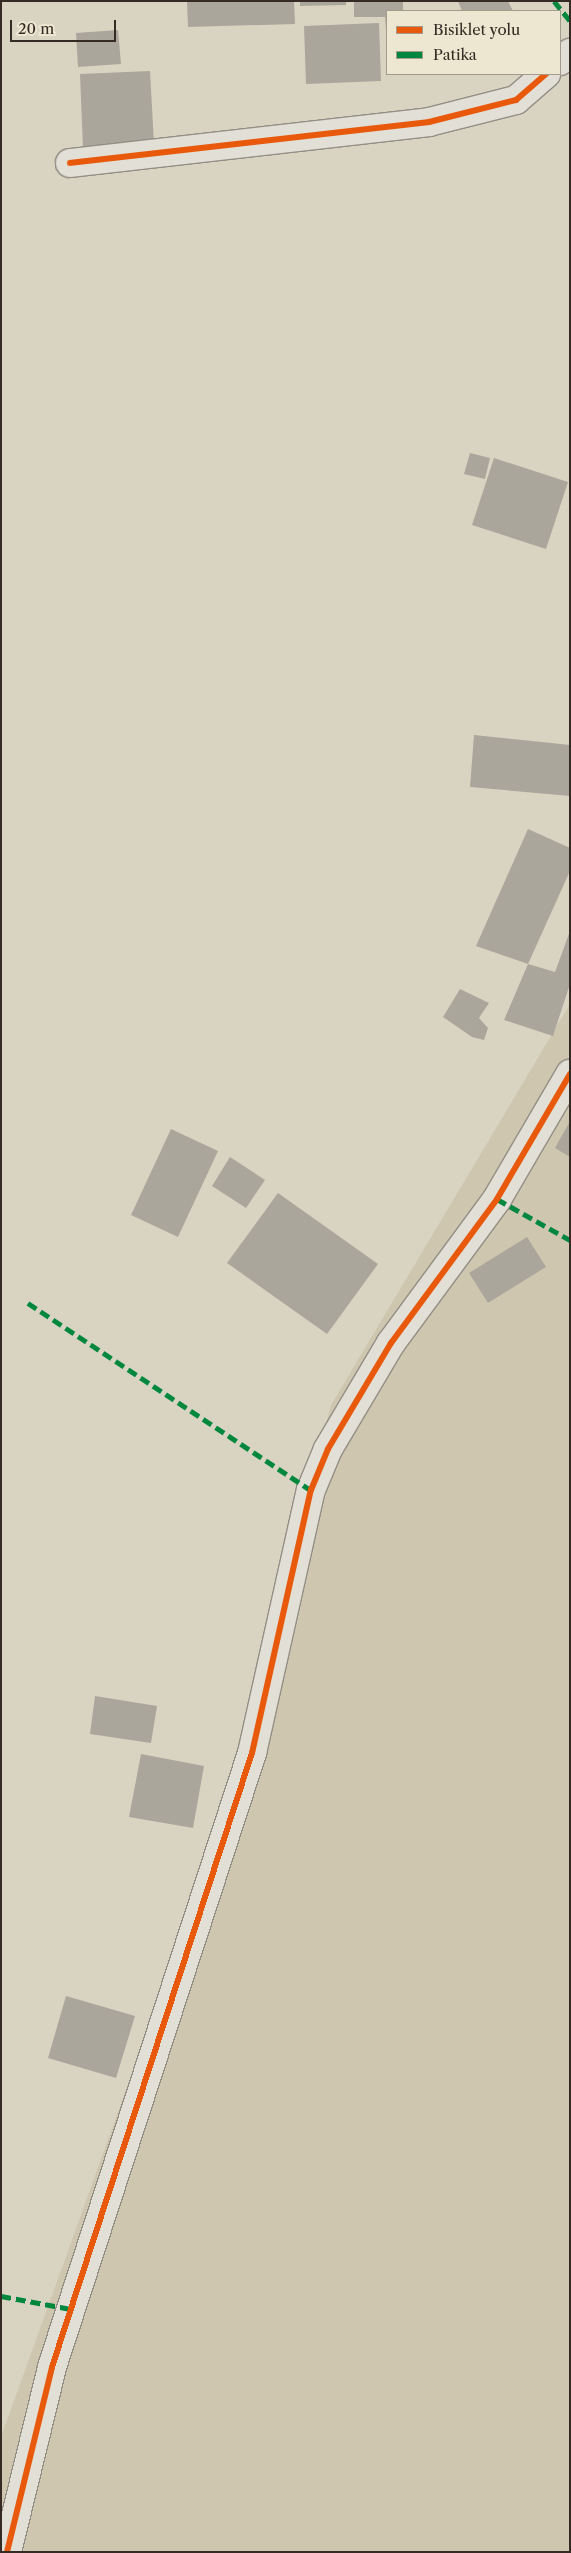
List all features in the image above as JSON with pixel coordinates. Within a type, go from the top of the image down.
[{"type":"street","points":[[70,163],[429,122],[516,100],[545,75]]},
{"type":"street","points":[[7,2552],[52,2368],[252,1753],[311,1490],[328,1449],[391,1343],[498,1199],[569,1078]]},
{"type":"shaded area","points":[[570,1004],[570,2552],[1,2552],[1,2437],[199,1887],[331,1405]]},
{"type":"building","points":[[187,1],[294,1],[295,24],[188,27]]},
{"type":"building","points":[[300,1],[346,1],[346,5],[300,6]]},
{"type":"building","points":[[354,1],[403,2],[403,10],[386,10],[386,30],[385,17],[354,17]]},
{"type":"building","points":[[458,1],[508,1],[512,10],[462,10]]},
{"type":"building","points":[[379,23],[381,81],[306,84],[304,26]]},
{"type":"building","points":[[118,30],[121,64],[78,67],[76,33]]},
{"type":"building","points":[[150,71],[154,144],[83,148],[80,74]]},
{"type":"building","points":[[470,453],[490,458],[485,479],[464,474]]},
{"type":"building","points":[[494,458],[568,482],[546,549],[472,525]]},
{"type":"building","points":[[474,735],[570,745],[570,796],[470,787]]},
{"type":"building","points":[[528,829],[570,848],[570,871],[528,964],[476,946]]},
{"type":"building","points":[[570,931],[570,984],[553,1036],[504,1020],[528,964],[555,972]]},
{"type":"building","points":[[460,989],[489,1003],[479,1018],[488,1028],[484,1040],[472,1037],[443,1017]]},
{"type":"building","points":[[570,1121],[570,1157],[555,1148]]},
{"type":"building","points":[[171,1129],[218,1151],[178,1237],[131,1215]]},
{"type":"building","points":[[230,1157],[265,1180],[246,1208],[212,1186]]},
{"type":"building","points":[[278,1193],[378,1264],[327,1334],[227,1263]]},
{"type":"building","points":[[527,1237],[546,1267],[488,1303],[469,1273]]},
{"type":"building","points":[[95,1696],[157,1706],[151,1743],[90,1734]]},
{"type":"building","points":[[141,1754],[204,1766],[193,1828],[129,1817]]},
{"type":"building","points":[[66,1996],[135,2016],[116,2078],[48,2058]]},
{"type":"marked path","points":[[554,1],[570,21]]},
{"type":"marked path","points":[[497,1199],[570,1240]]},
{"type":"marked path","points":[[28,1303],[311,1490]]},
{"type":"marked path","points":[[1,2296],[71,2309]]},
{"type":"cycle path","points":[[70,163],[429,122],[516,100],[545,75]]},
{"type":"cycle path","points":[[7,2552],[52,2367],[252,1753],[311,1490],[328,1449],[391,1343],[497,1199],[570,1074]]}]
